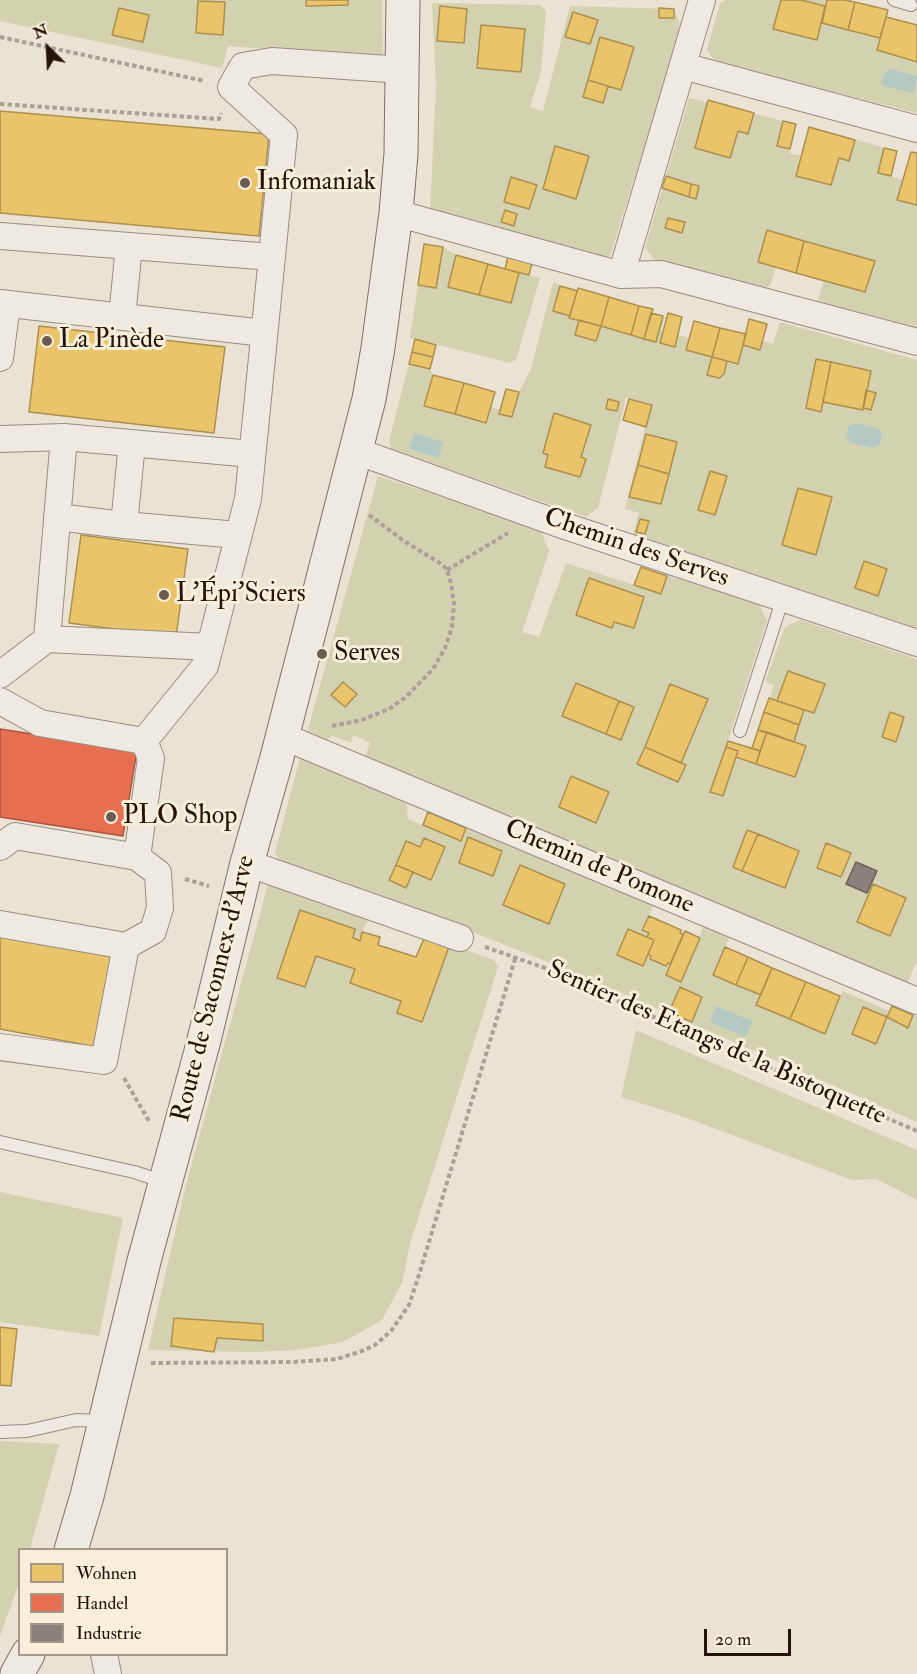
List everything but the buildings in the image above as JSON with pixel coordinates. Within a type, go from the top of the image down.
[{"type":"street","name":"Route de Saconnex-d'Arve","points":[[72,1548],[87,1497],[247,862],[356,451],[378,348],[396,213],[401,153],[403,0]]},
{"type":"street","points":[[621,275],[702,0]]},
{"type":"street","points":[[144,741],[205,666],[248,499],[284,135],[231,87],[243,66],[272,61],[403,70]]},
{"type":"street","points":[[683,66],[917,129]]},
{"type":"street","points":[[396,213],[621,275],[661,274],[917,342]]},
{"type":"street","points":[[0,236],[272,257]]},
{"type":"street","points":[[122,317],[129,246]]},
{"type":"street","points":[[0,358],[4,303],[264,333]]},
{"type":"street","points":[[0,439],[64,437],[252,454]]},
{"type":"street","points":[[47,639],[64,437]]},
{"type":"street","points":[[124,525],[132,443]]},
{"type":"street","name":"Chemin des Serves","points":[[356,451],[525,511],[917,643]]},
{"type":"street","points":[[57,517],[238,535]]},
{"type":"street","points":[[0,675],[47,639],[210,647]]},
{"type":"street","points":[[0,701],[40,723],[144,741]]},
{"type":"street","name":"Chemin de Pomone","points":[[282,736],[917,1001]]},
{"type":"street","points":[[137,857],[151,758],[144,741]]},
{"type":"street","points":[[0,848],[15,836],[137,857],[158,873],[160,908],[153,931],[126,946],[0,924]]},
{"type":"street","points":[[247,862],[460,938]]},
{"type":"street","points":[[0,1047],[104,1061],[126,946]]},
{"type":"street","points":[[17,1674],[27,1656]]},
{"type":"street","points":[[104,1656],[108,1674]]},
{"type":"lane","points":[[894,0],[911,5]]},
{"type":"lane","points":[[740,731],[783,598]]},
{"type":"lane","points":[[0,1142],[134,1172],[168,1171]]},
{"type":"lane","points":[[0,1432],[27,1431],[76,1420],[105,1421]]},
{"type":"path","points":[[0,37],[231,87],[219,119],[0,104]]},
{"type":"path","points":[[447,570],[477,550],[499,540],[513,528],[525,511]]},
{"type":"path","points":[[326,727],[351,723],[388,709],[416,689],[433,669],[446,648],[453,617],[454,604],[447,570],[435,559],[404,541],[365,512]]},
{"type":"path","points":[[158,873],[239,894]]},
{"type":"path","name":"Sentier des Etangs de la Bistoquette","points":[[119,1363],[337,1359],[362,1351],[391,1331],[409,1305],[418,1278],[515,959],[576,981],[917,1131]]},
{"type":"path","points":[[104,1061],[118,1068],[168,1171]]},
{"type":"green space","points":[[0,0],[382,0],[383,58],[228,46],[222,68],[0,21]]},
{"type":"green space","points":[[726,0],[845,0],[888,10],[887,17],[916,25],[917,22],[917,113],[715,63],[707,49],[720,3]]},
{"type":"green space","points":[[432,3],[541,5],[546,11],[541,72],[530,107],[543,111],[570,6],[674,9],[682,29],[609,259],[430,211],[436,87]]},
{"type":"green space","points":[[689,98],[796,124],[789,153],[801,156],[809,127],[897,151],[891,176],[902,180],[911,152],[917,153],[917,332],[817,302],[824,281],[776,267],[770,286],[764,289],[655,260],[645,248]]},
{"type":"green space","points":[[424,244],[443,247],[456,255],[448,287],[511,303],[519,273],[540,278],[516,360],[510,363],[410,338]]},
{"type":"green space","points":[[553,283],[653,309],[651,313],[665,317],[661,330],[690,338],[687,350],[738,364],[743,345],[760,350],[763,341],[773,344],[780,322],[917,360],[917,631],[633,534],[639,513],[625,509],[651,403],[626,398],[598,508],[586,517],[391,449],[389,440],[409,364],[430,369],[433,375],[424,406],[486,423],[491,407],[500,410],[499,414],[512,417],[519,392],[531,369]]},
{"type":"green space","points":[[378,476],[540,529],[549,551],[522,632],[539,637],[566,563],[634,585],[641,567],[759,604],[767,620],[728,741],[753,747],[774,685],[765,682],[785,627],[800,620],[917,659],[917,965],[915,964],[906,986],[365,757],[370,743],[353,735],[351,743],[333,736],[326,741],[307,733]]},
{"type":"green space","points":[[301,754],[406,800],[408,819],[422,825],[428,812],[471,827],[654,903],[649,916],[699,938],[705,922],[731,933],[725,948],[840,996],[843,991],[889,1011],[892,1006],[917,1016],[917,1122],[568,970],[440,919],[283,866],[275,853]]},
{"type":"green space","points":[[269,881],[369,917],[363,931],[380,937],[379,945],[416,957],[425,936],[494,960],[498,967],[410,1244],[402,1283],[382,1320],[343,1342],[298,1350],[254,1352],[148,1350],[185,1189]]},
{"type":"green space","points":[[636,1030],[917,1150],[917,1200],[876,1179],[852,1180],[684,1117],[621,1097]]},
{"type":"green space","points":[[0,1192],[123,1218],[99,1336],[0,1322]]},
{"type":"green space","points":[[0,1441],[59,1444],[30,1548],[18,1548],[18,1586],[0,1636]]},
{"type":"water","points":[[890,69],[917,76],[914,93],[883,86],[885,73]]},
{"type":"water","points":[[855,423],[877,428],[882,434],[880,444],[873,448],[851,443],[846,436],[848,427]]},
{"type":"water","points":[[414,433],[443,442],[439,458],[409,449]]},
{"type":"water","points":[[716,1006],[752,1021],[746,1037],[710,1022]]},
{"type":"place","name":"Infomaniak","points":[[245,183]]},
{"type":"place","name":"La Pinède","points":[[47,341]]},
{"type":"place","name":"L'Épi'Sciers","points":[[164,595]]},
{"type":"place","name":"Serves","points":[[322,654]]},
{"type":"place","name":"PLO Shop","points":[[111,817]]}]
